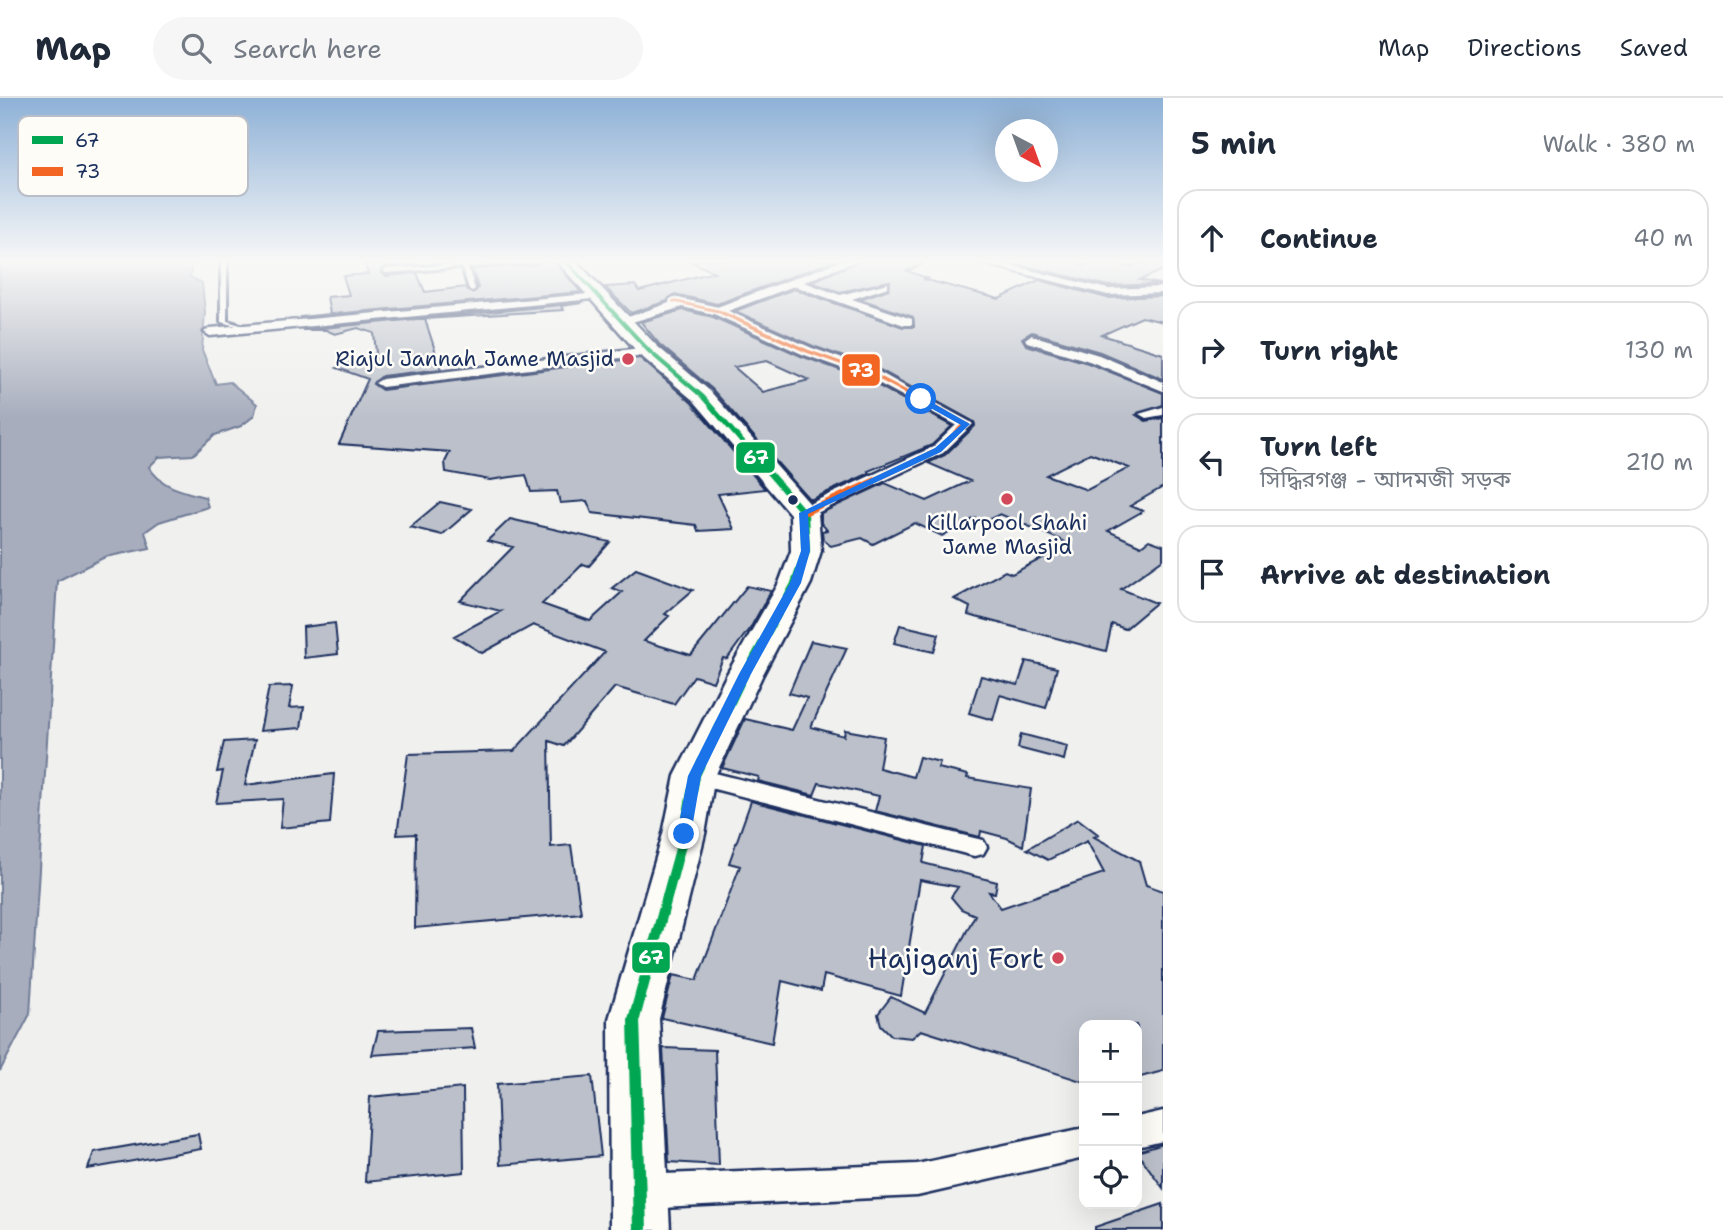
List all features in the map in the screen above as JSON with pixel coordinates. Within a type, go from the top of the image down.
[{"type":"main road","points":[[614,313],[649,351],[702,397],[804,513],[806,551],[796,583],[745,674],[695,776],[684,834],[634,1019],[640,1230]]},
{"type":"street","points":[[210,332],[251,327],[534,313]]},
{"type":"street","points":[[722,313],[807,351],[874,375],[966,424],[938,450],[804,513]]},
{"type":"street","points":[[883,313],[908,322]]},
{"type":"street","points":[[1031,339],[1094,358],[1163,387]]},
{"type":"street","points":[[382,383],[649,351]]},
{"type":"street","points":[[1146,414],[1163,411]]},
{"type":"street","points":[[695,776],[974,847]]},
{"type":"street","points":[[1142,1131],[1163,1126]]},
{"type":"street","points":[[637,1193],[917,1180],[1079,1144]]},
{"type":"lane","points":[[224,313],[224,322],[229,326],[251,327]]},
{"type":"water","points":[[0,313],[205,313],[202,350],[216,384],[230,382],[257,404],[254,416],[241,426],[215,435],[193,455],[159,457],[149,467],[167,484],[205,497],[208,507],[159,522],[145,532],[150,548],[105,557],[57,581],[30,1014],[0,1071]]},
{"type":"building","points":[[480,313],[520,313],[425,319],[441,369],[382,376],[373,384],[382,390],[640,358],[692,403],[765,489],[718,494],[734,529],[698,531],[696,525],[592,513],[587,501],[560,503],[557,491],[531,492],[526,475],[490,480],[446,472],[445,462],[450,452],[339,444],[368,379],[337,368],[376,353],[374,333],[358,328],[335,334],[326,330],[302,330]]},
{"type":"building","points":[[673,313],[695,313],[713,317],[801,356],[868,380],[952,426],[932,445],[868,471],[870,473],[810,500],[712,389],[659,344],[641,322]],"holes":[[[767,361],[809,380],[763,392],[734,367]]]},
{"type":"building","points":[[739,313],[862,313],[903,327],[914,327],[913,317],[901,313],[1163,313],[1163,322],[1142,317],[1102,335],[1163,354],[1163,379],[1100,352],[1032,332],[1022,338],[1026,345],[1088,363],[1163,393],[1163,405],[1136,415],[1146,421],[1163,418],[1163,487],[1130,506],[1143,511],[1108,531],[1141,546],[1149,540],[1163,545],[1163,559],[1121,589],[1156,603],[1125,629],[1112,624],[1106,651],[968,615],[970,607],[954,599],[1005,571],[1012,574],[1070,544],[1000,514],[984,522],[975,518],[942,536],[915,523],[873,544],[862,538],[831,546],[823,540],[822,531],[827,530],[821,523],[821,513],[885,483],[927,501],[970,481],[928,463],[945,455],[975,426],[974,422],[880,370],[813,346]],"holes":[[[1090,453],[1129,468],[1087,490],[1046,475]]]},
{"type":"building","points":[[440,502],[472,509],[442,535],[410,527]]},
{"type":"building","points":[[510,519],[610,542],[589,566],[583,564],[542,604],[590,621],[622,592],[612,588],[636,569],[693,590],[665,614],[669,616],[644,641],[691,655],[747,586],[771,591],[752,625],[727,659],[723,658],[713,682],[694,676],[674,704],[615,687],[564,746],[549,741],[551,847],[571,845],[581,913],[415,928],[416,834],[397,835],[408,754],[514,751],[605,652],[533,625],[482,653],[454,636],[501,611],[460,601],[513,547],[487,541]]},
{"type":"building","points":[[335,623],[338,654],[304,658],[303,627]]},
{"type":"building","points":[[900,625],[939,634],[934,652],[894,643]]},
{"type":"building","points":[[811,641],[847,648],[811,727],[844,736],[845,730],[884,737],[879,768],[913,777],[919,757],[940,762],[938,768],[968,775],[967,778],[1031,789],[1023,846],[1007,838],[981,831],[980,837],[875,811],[879,796],[819,783],[814,795],[758,781],[759,777],[722,768],[745,719],[792,730],[807,698],[789,693]]},
{"type":"building","points":[[1026,661],[1057,668],[1046,708],[1000,695],[993,720],[969,713],[981,676],[1018,685]]},
{"type":"building","points":[[293,686],[289,708],[304,707],[301,728],[260,731],[269,687]]},
{"type":"building","points":[[1021,734],[1067,746],[1064,760],[1018,748]]},
{"type":"building","points":[[255,740],[245,785],[334,774],[330,823],[280,828],[283,799],[216,803],[223,771],[217,772],[224,742]]},
{"type":"building","points":[[751,801],[926,846],[923,863],[997,882],[995,893],[989,892],[1001,908],[1104,873],[1087,841],[1048,860],[1027,849],[1078,819],[1099,835],[1094,837],[1139,861],[1146,885],[1163,891],[1163,1071],[1142,1077],[1142,1020],[1079,1020],[1079,1080],[921,1030],[912,1038],[892,1036],[881,1025],[878,1014],[891,997],[925,1013],[975,915],[961,909],[951,897],[958,887],[920,880],[901,996],[824,975],[821,991],[782,981],[772,1043],[662,1018],[673,975],[697,980],[740,866],[729,863]]},
{"type":"building","points":[[471,1028],[475,1048],[372,1055],[378,1031]]},
{"type":"building","points":[[663,1048],[715,1050],[719,1165],[669,1162]]},
{"type":"building","points":[[592,1076],[601,1156],[500,1165],[497,1084]]},
{"type":"building","points":[[463,1088],[464,1172],[365,1182],[370,1097]]},
{"type":"building","points":[[198,1134],[201,1149],[88,1169],[94,1152]]},
{"type":"building","points":[[1163,1144],[1163,1188],[1142,1159],[1142,1150]]},
{"type":"building","points":[[1163,1204],[1163,1230],[1095,1230],[1095,1227]]},
{"type":"transit line","name":"67","points":[[614,313],[649,351],[702,396],[804,513],[806,551],[795,583],[745,674],[695,776],[684,834],[634,1019],[640,1230]]},
{"type":"transit line","name":"73","points":[[722,313],[807,351],[874,375],[966,424],[938,450],[804,513]]},
{"type":"place","name":"Riajul Jannah Jame Masjid","points":[[628,359]]},
{"type":"place","name":"Killarpool Shahi Jame Masjid","points":[[1007,499]]},
{"type":"place","name":"Hajiganj Fort","points":[[1058,958]]},
{"type":"route","points":[[684,834],[695,776],[745,674],[796,583],[806,551],[804,513],[938,450],[966,424],[921,399]]}]
